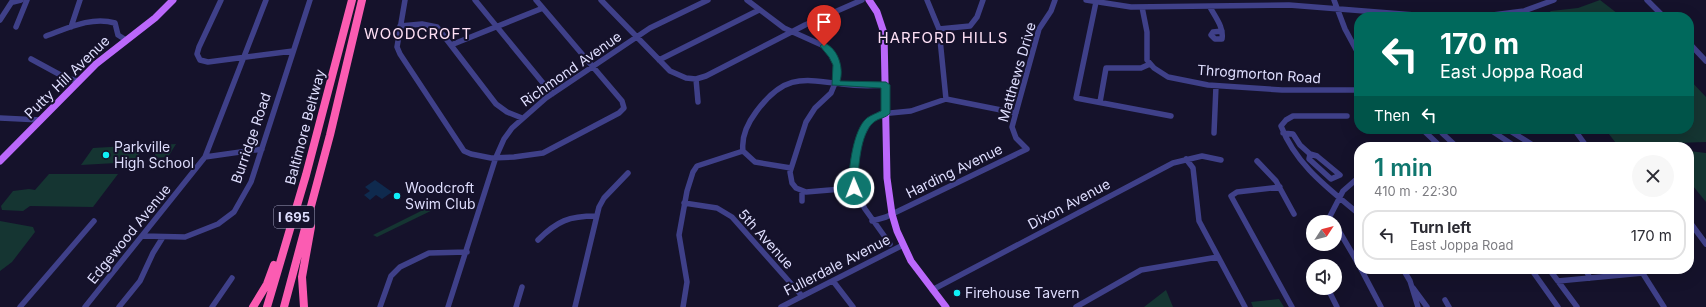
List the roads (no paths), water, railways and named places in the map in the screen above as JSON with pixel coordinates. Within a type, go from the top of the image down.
[{"type":"highway","name":"Baltimore Beltway","points":[[267,307],[319,126],[352,0]]},
{"type":"highway","name":"Baltimore Beltway","points":[[284,307],[330,135],[362,0]]},
{"type":"highway","points":[[253,307],[271,273],[311,138],[319,126]]},
{"type":"highway","points":[[304,307],[301,289],[302,271],[330,135]]},
{"type":"main road","name":"Putty Hill Avenue","points":[[0,161],[102,58],[155,18],[173,0]]},
{"type":"main road","points":[[869,0],[877,12],[884,33],[887,178],[892,214],[903,245],[916,268],[946,307]]},
{"type":"street","points":[[0,20],[13,1],[21,0]]},
{"type":"street","points":[[16,27],[27,0]]},
{"type":"street","points":[[71,27],[80,0]]},
{"type":"street","points":[[222,0],[200,47],[198,57],[202,61],[208,62],[293,51]]},
{"type":"street","name":"Edgewood Avenue","points":[[85,307],[205,157],[266,0]]},
{"type":"street","name":"Burridge Road","points":[[143,236],[180,238],[195,234],[218,224],[231,215],[251,182],[310,0]]},
{"type":"street","points":[[405,0],[397,47],[400,54],[464,151],[471,155],[481,157],[531,156],[549,150],[619,114],[624,108],[622,101],[536,0]]},
{"type":"street","points":[[475,0],[552,94]]},
{"type":"street","points":[[601,0],[659,60],[675,74],[696,79],[718,71],[792,32],[862,0]]},
{"type":"street","name":"Richmond Avenue","points":[[448,307],[467,252],[496,157],[504,139],[522,118],[552,94],[666,19],[708,0]]},
{"type":"street","points":[[747,0],[792,32],[817,41],[831,52],[837,65],[838,74],[831,93],[815,108],[806,122],[791,168],[792,183],[802,192],[854,188]]},
{"type":"street","points":[[927,0],[939,29],[946,99]]},
{"type":"street","points":[[939,29],[962,28],[973,24],[978,18],[983,0]]},
{"type":"street","name":"Matthews Drive","points":[[1027,149],[1020,144],[1013,132],[1016,113],[1039,29],[1051,11],[1055,0]]},
{"type":"street","points":[[1086,0],[1122,6],[1142,7],[1210,7],[1266,4],[1376,12]]},
{"type":"street","points":[[1121,0],[1122,6]]},
{"type":"street","points":[[1334,0],[1345,30],[1354,46]]},
{"type":"street","points":[[1524,12],[1554,0]]},
{"type":"street","points":[[1647,0],[1659,12]]},
{"type":"street","points":[[1096,2],[1076,98],[1171,116]]},
{"type":"street","points":[[1100,102],[1106,68],[1141,68],[1150,64],[1146,57],[1147,32],[1142,7]]},
{"type":"street","points":[[1210,7],[1222,31]]},
{"type":"street","points":[[452,45],[543,8]]},
{"type":"street","points":[[659,60],[759,10]]},
{"type":"street","points":[[46,36],[71,27],[95,21],[115,23],[119,36],[126,40]]},
{"type":"street","points":[[400,26],[422,24],[432,25],[440,30],[496,104],[507,112],[522,118]]},
{"type":"street","points":[[1694,48],[1706,61]]},
{"type":"street","points":[[31,59],[66,78],[79,81]]},
{"type":"street","name":"Throgmorton Road","points":[[1150,64],[1170,78],[1216,86],[1318,91],[1354,90]]},
{"type":"street","points":[[696,79],[698,102]]},
{"type":"street","points":[[791,168],[760,163],[752,160],[743,151],[742,137],[751,119],[762,105],[778,91],[800,80],[818,80],[835,84],[886,85]]},
{"type":"street","points":[[1214,133],[1216,86]]},
{"type":"street","points":[[890,244],[872,221],[854,188],[853,174],[861,134],[872,118],[886,113],[911,111],[946,99],[1016,113]]},
{"type":"street","points":[[1347,116],[1293,116],[1283,122],[1281,126],[1292,152],[1298,159],[1325,186],[1354,210]]},
{"type":"street","points":[[0,118],[41,120]]},
{"type":"street","points":[[1283,133],[1293,134],[1300,145],[1310,154],[1317,156],[1340,175],[1331,179],[1309,159],[1310,154]]},
{"type":"street","points":[[1427,134],[1436,142]]},
{"type":"street","points":[[1443,134],[1452,142]]},
{"type":"street","points":[[1496,134],[1508,142]]},
{"type":"street","points":[[1515,134],[1528,142]]},
{"type":"street","points":[[205,157],[262,149]]},
{"type":"street","name":"Harding Avenue","points":[[872,221],[892,214],[1027,149]]},
{"type":"street","points":[[683,307],[687,282],[679,235],[688,184],[693,172],[698,166],[743,151]]},
{"type":"street","name":"Dixon Avenue","points":[[932,290],[1160,169],[1186,159],[1202,156],[1221,160]]},
{"type":"street","points":[[1186,159],[1193,168],[1199,221],[1245,307]]},
{"type":"street","points":[[1257,161],[1280,187],[1294,214]]},
{"type":"street","points":[[575,307],[596,216],[604,198],[628,173]]},
{"type":"street","points":[[1332,215],[1339,196],[1346,186],[1354,180]]},
{"type":"street","points":[[1280,187],[1237,192],[1231,196],[1292,307]]},
{"type":"street","points":[[802,192],[802,201]]},
{"type":"street","name":"5th Avenue","points":[[684,203],[717,208],[732,217],[771,263],[802,296]]},
{"type":"street","points":[[538,240],[551,226],[562,220],[577,216],[596,216]]},
{"type":"street","points":[[20,307],[94,221]]},
{"type":"street","points":[[1694,227],[1706,244]]},
{"type":"street","points":[[1342,236],[1354,256]]},
{"type":"street","points":[[119,307],[140,281],[153,253],[163,237]]},
{"type":"street","name":"Fullerdale Avenue","points":[[781,307],[903,245]]},
{"type":"street","points":[[380,307],[391,276],[400,267],[430,253],[467,252]]},
{"type":"street","points":[[1076,307],[1140,270],[1218,257]]},
{"type":"street","points":[[1364,274],[1382,307]]},
{"type":"street","points":[[1406,274],[1412,287],[1427,307]]},
{"type":"street","points":[[1535,274],[1558,307]]},
{"type":"street","points":[[1553,274],[1577,307]]},
{"type":"street","points":[[1587,274],[1590,278]]},
{"type":"street","points":[[1558,281],[1612,274]]},
{"type":"street","points":[[1644,274],[1664,307]]},
{"type":"street","points":[[212,307],[232,278]]},
{"type":"street","points":[[833,281],[853,307]]},
{"type":"street","points":[[1412,287],[1414,300],[1418,307]]},
{"type":"street","points":[[516,307],[522,288]]},
{"type":"street","points":[[1331,295],[1337,307]]},
{"type":"street","points":[[1445,300],[1449,307]]},
{"type":"water","points":[[375,180],[392,192],[382,199],[376,195],[370,200],[364,195],[370,191],[365,187]]},
{"type":"place","name":"Parkville High School","points":[[106,155]]},
{"type":"place","name":"Woodcroft Swim Club","points":[[397,196]]},
{"type":"place","name":"Firehouse Tavern","points":[[957,293]]},
{"type":"district","name":"WOODCROFT","points":[[418,34]]},
{"type":"district","name":"HARFORD HILLS","points":[[943,38]]}]
